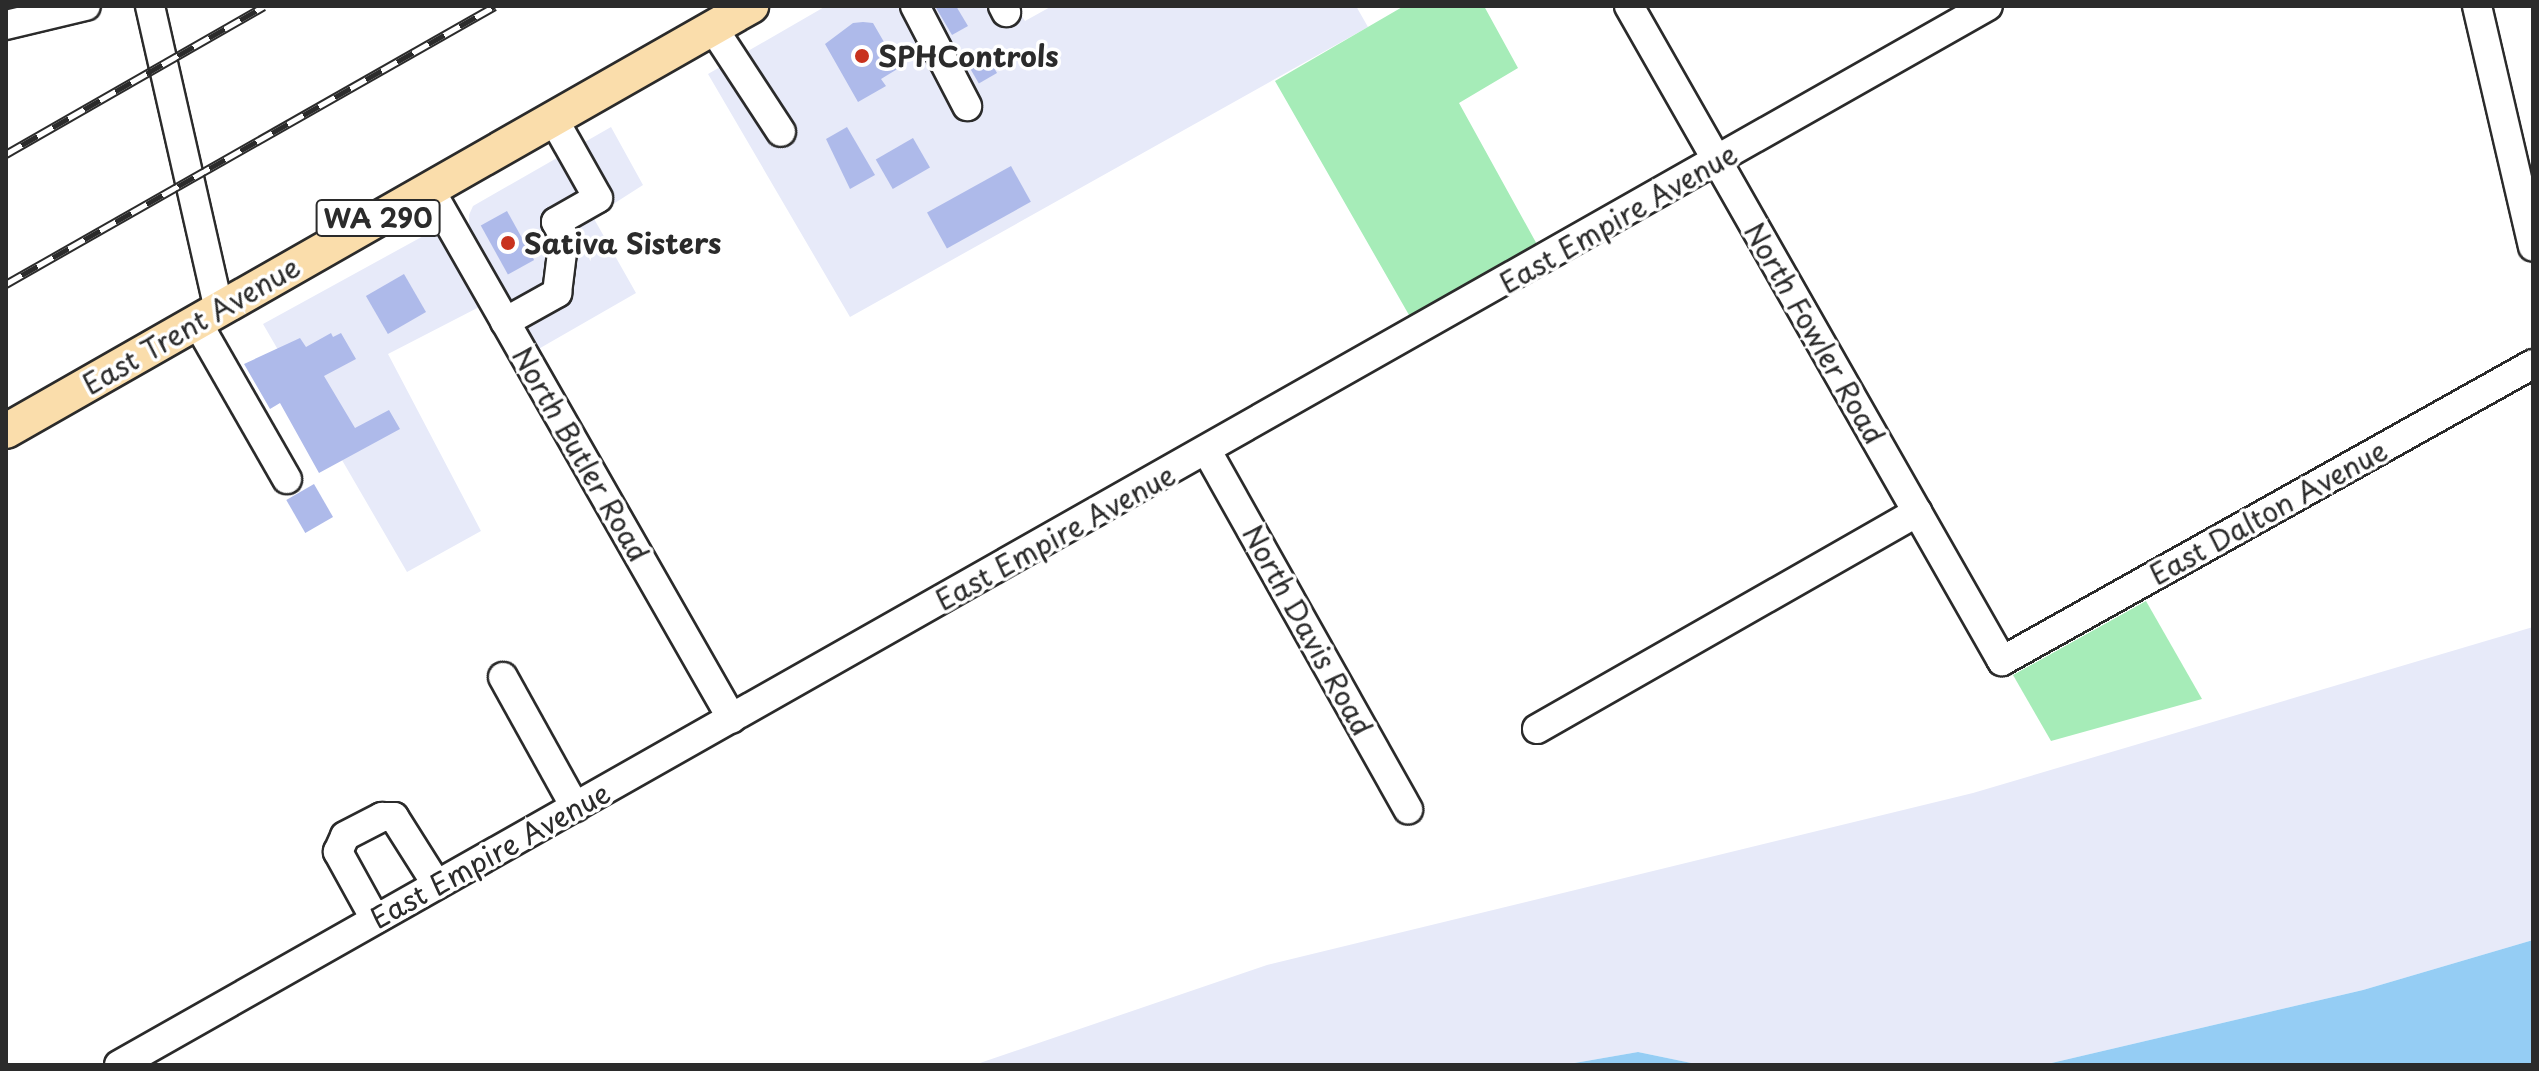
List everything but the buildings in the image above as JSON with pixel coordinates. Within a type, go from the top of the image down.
[{"type":"main road","name":"East Trent Avenue","points":[[6,431],[751,6]]},
{"type":"street","points":[[6,25],[86,6]]},
{"type":"street","points":[[150,6],[208,316],[287,479]]},
{"type":"street","points":[[915,6],[967,106]]},
{"type":"street","name":"North Fowler Road","points":[[1629,6],[2002,661]]},
{"type":"street","name":"East Empire Avenue","points":[[119,1065],[1718,162],[1988,6]]},
{"type":"street","points":[[2477,6],[2533,247]]},
{"type":"street","points":[[713,28],[781,132]]},
{"type":"street","points":[[505,322],[557,293],[564,237],[556,222],[598,198],[553,118]]},
{"type":"street","name":"North Butler Road","points":[[429,188],[732,719]]},
{"type":"street","name":"East Dalton Avenue","points":[[2002,661],[2533,364]]},
{"type":"street","name":"North Davis Road","points":[[1207,451],[1408,809]]},
{"type":"street","points":[[1537,729],[1917,512]]},
{"type":"street","points":[[503,677],[575,807]]},
{"type":"street","points":[[375,919],[338,852],[345,836],[382,817],[394,817],[437,885]]},
{"type":"shaded area","points":[[826,6],[1015,6],[1025,21],[1052,6],[1356,6],[1368,27],[850,317],[708,74]]},
{"type":"shaded area","points":[[611,127],[643,185],[593,217],[636,293],[535,351],[469,227],[469,215],[473,206]]},
{"type":"shaded area","points":[[439,233],[485,304],[388,354],[481,531],[407,572],[263,324],[427,234]]},
{"type":"shaded area","points":[[2533,627],[2533,940],[2363,990],[2043,1065],[1701,1065],[1638,1052],[1563,1065],[974,1065],[1267,965],[1973,793]]},
{"type":"green space","points":[[1404,6],[1484,6],[1518,68],[1459,103],[1539,248],[1413,322],[1275,81]]},
{"type":"green space","points":[[2146,601],[2202,699],[2051,741],[2013,675]]},
{"type":"water","points":[[2533,940],[2533,1065],[2043,1065],[2363,990]]},
{"type":"water","points":[[1638,1052],[1701,1065],[1563,1065]]},
{"type":"railway","points":[[6,154],[264,6]]},
{"type":"railway","points":[[6,284],[495,6]]},
{"type":"place","name":"SPHControls","points":[[862,56]]},
{"type":"place","name":"Sativa Sisters","points":[[508,243]]}]
